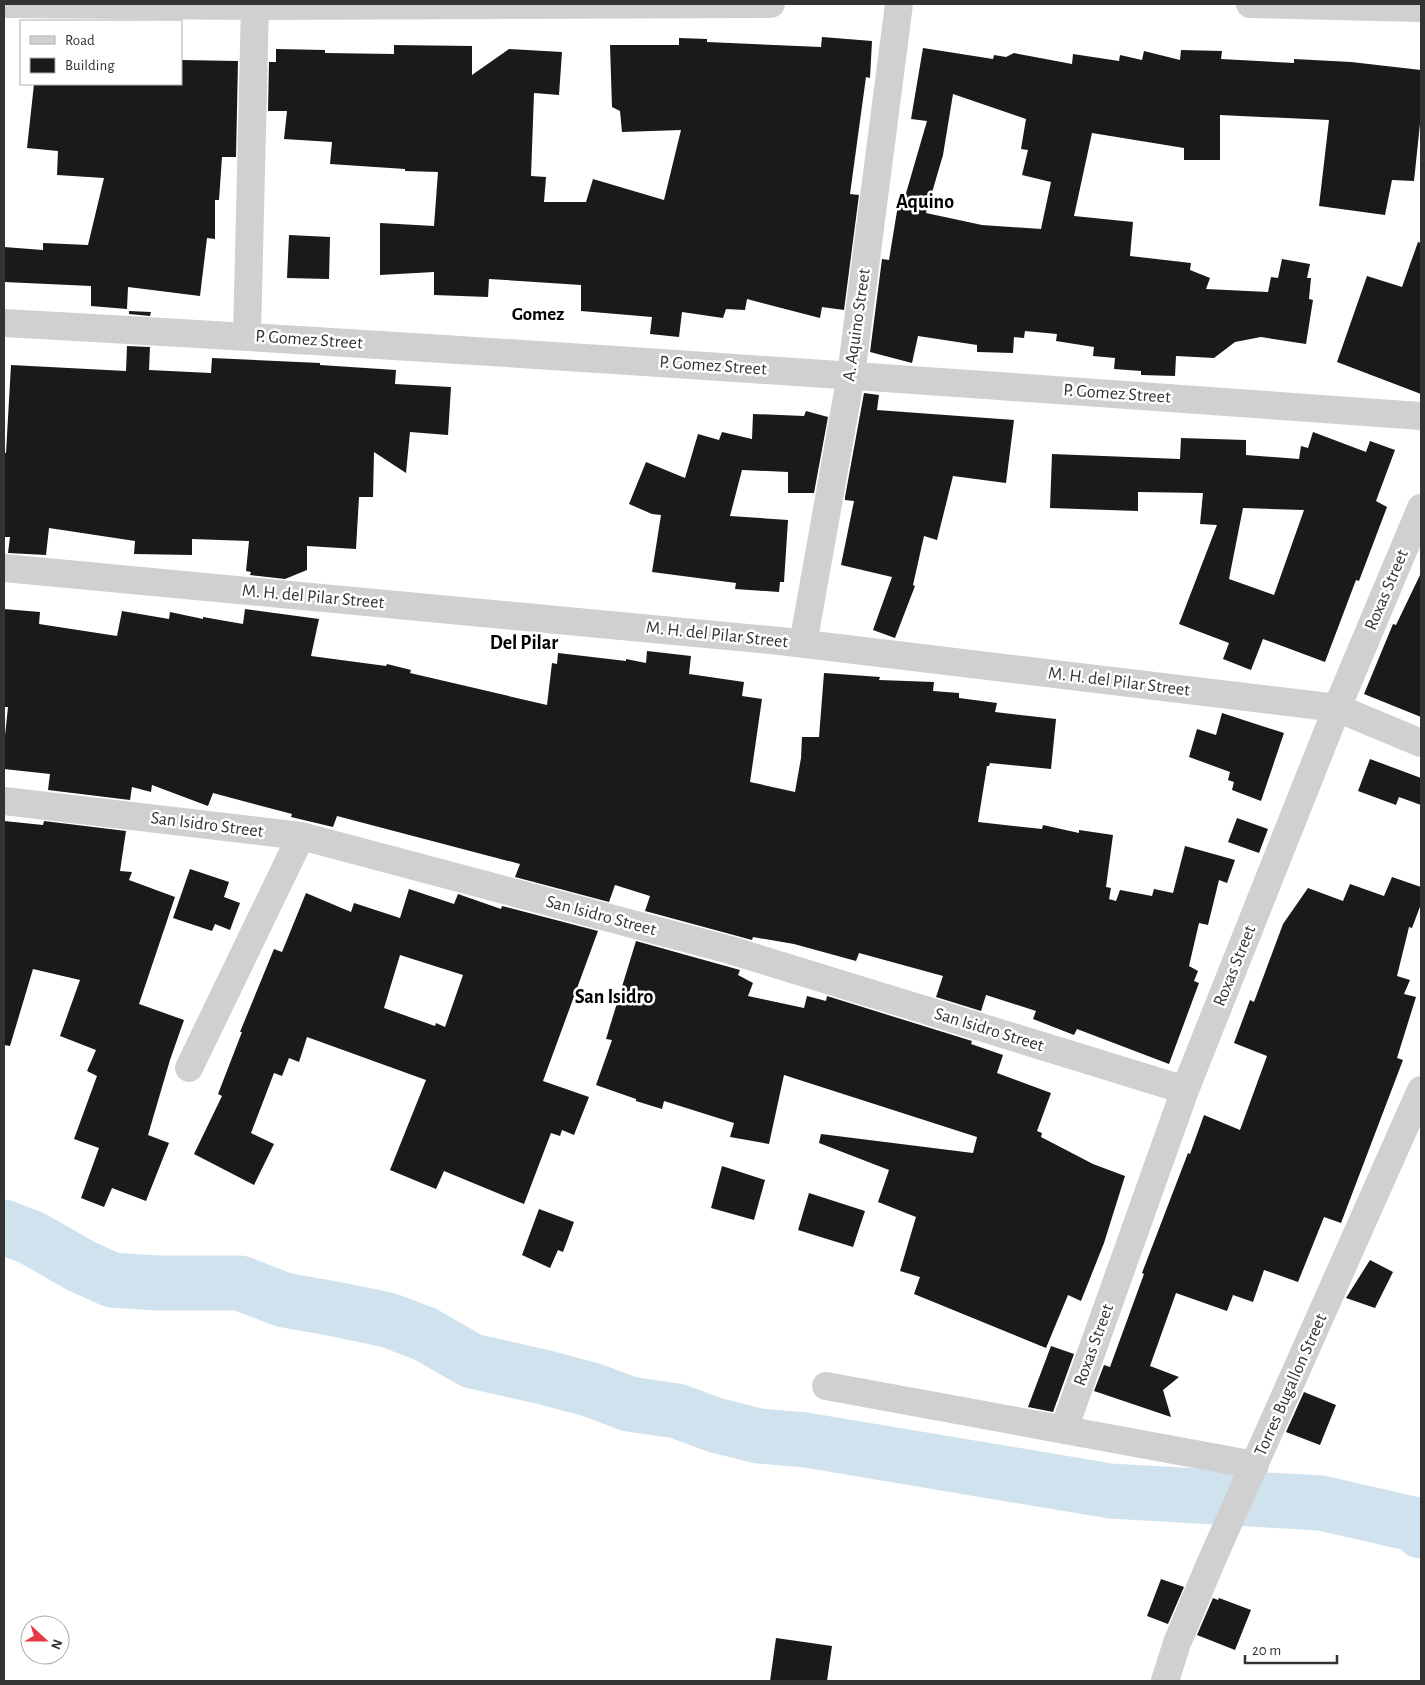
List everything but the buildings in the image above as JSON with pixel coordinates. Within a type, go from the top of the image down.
[{"type":"street","points":[[4,4],[255,6],[771,4]]},
{"type":"street","name":"A. Aquino Street","points":[[803,644],[851,375],[899,4]]},
{"type":"street","points":[[1250,4],[1421,8]]},
{"type":"street","points":[[247,336],[255,6]]},
{"type":"street","name":"P. Gomez Street","points":[[4,323],[247,336],[851,375],[1421,416]]},
{"type":"street","name":"Roxas Street","points":[[1064,1429],[1185,1090],[1337,708],[1421,508]]},
{"type":"street","name":"M. H. del Pilar Street","points":[[4,568],[780,641],[1337,708],[1421,743]]},
{"type":"street","name":"San Isidro Street","points":[[4,801],[301,836],[730,950],[1185,1090]]},
{"type":"street","points":[[189,1068],[301,836]]},
{"type":"street","name":"Torres Bugallon Street","points":[[1165,1681],[1177,1642],[1211,1562],[1421,1090]]},
{"type":"street","points":[[826,1386],[1064,1429],[1253,1470]]},
{"type":"waterway","points":[[4,1227],[32,1238],[81,1266],[112,1280],[157,1283],[240,1283],[284,1300],[388,1320],[425,1334],[472,1361],[592,1390],[629,1404],[677,1411],[715,1425],[759,1436],[806,1440],[1110,1491],[1321,1503],[1413,1524],[1421,1531]]},
{"type":"district","name":"Aquino","points":[[925,202]]},
{"type":"district","name":"Gomez","points":[[538,314]]},
{"type":"district","name":"Del Pilar","points":[[524,643]]},
{"type":"district","name":"San Isidro","points":[[614,997]]}]
